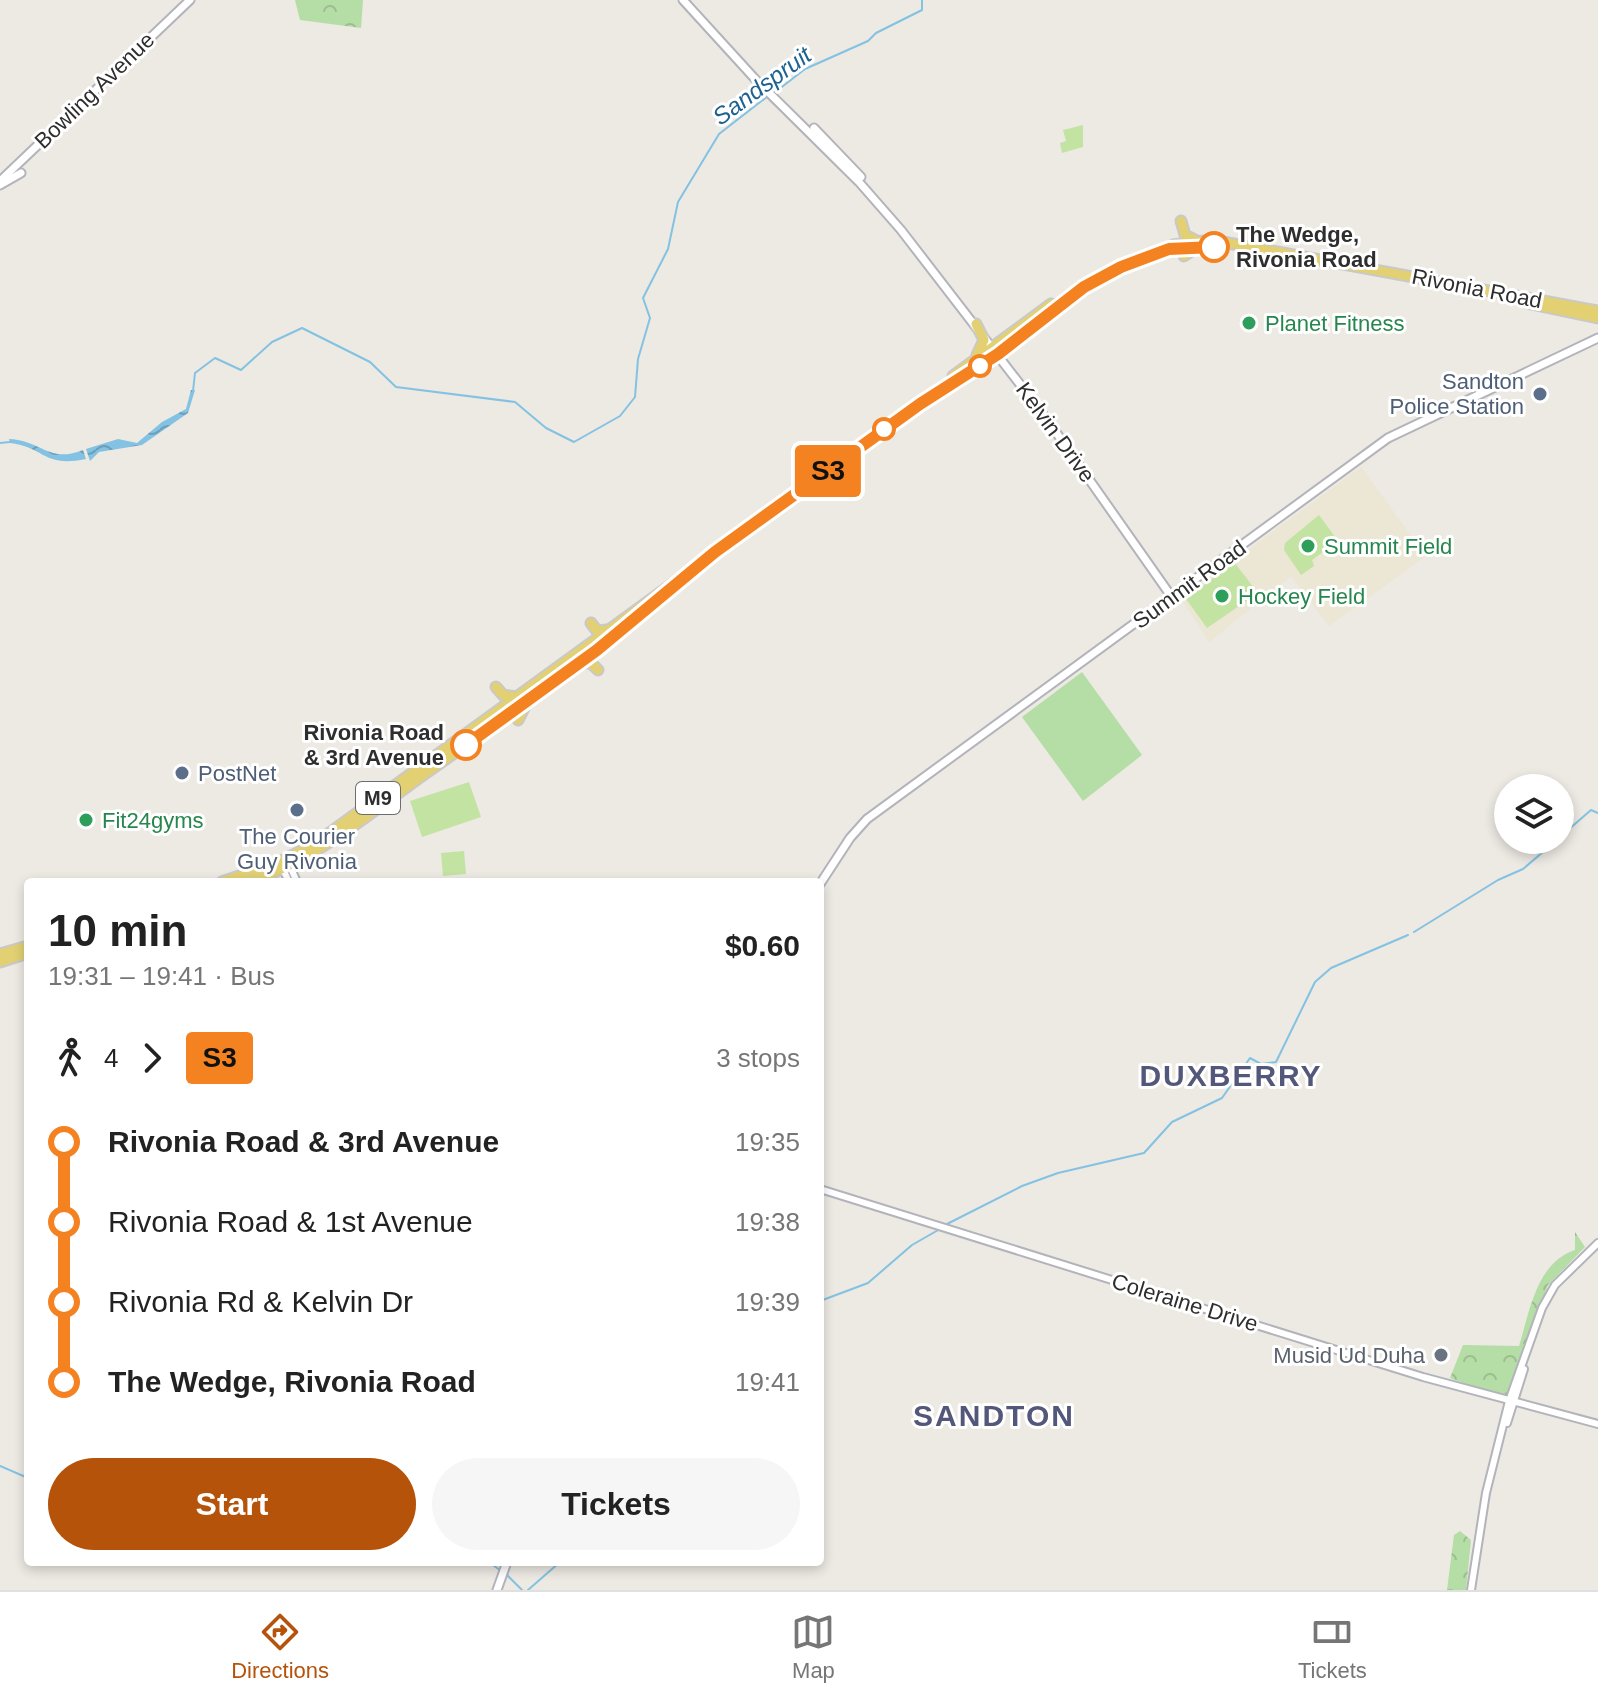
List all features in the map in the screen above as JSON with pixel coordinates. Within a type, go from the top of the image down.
[{"type":"main road","name":"Bowling Avenue","points":[[0,183],[190,0]]},
{"type":"main road","name":"Kelvin Drive","points":[[683,0],[756,80],[873,196],[976,324],[1171,596]]},
{"type":"main road","points":[[0,183],[21,173]]},
{"type":"main road","points":[[1181,221],[1185,235],[1198,244],[1184,256]]},
{"type":"main road","name":"Rivonia Road","points":[[236,878],[285,864],[313,845],[995,350],[1084,287],[1131,262],[1169,249],[1198,244],[1598,311]]},
{"type":"main road","name":"Rivonia Road","points":[[1525,300],[1598,318]]},
{"type":"main road","points":[[970,364],[984,343],[976,324]]},
{"type":"main road","name":"Summit Road","points":[[824,878],[862,823],[1394,434],[1598,338]]},
{"type":"main road","name":"Rivonia Road","points":[[920,404],[970,364],[995,350]]},
{"type":"main road","name":"Rivonia Road","points":[[258,878],[331,842],[578,664],[715,552]]},
{"type":"main road","points":[[591,623],[597,631],[611,629]]},
{"type":"main road","points":[[578,664],[591,663],[598,670]]},
{"type":"main road","points":[[518,720],[522,708],[545,686]]},
{"type":"main road","points":[[496,687],[503,695],[516,697]]},
{"type":"main road","points":[[0,954],[24,947]]},
{"type":"main road","points":[[0,962],[24,954]]},
{"type":"main road","points":[[498,1590],[506,1566]]},
{"type":"street","points":[[285,864],[288,878]]},
{"type":"street","points":[[285,864],[294,878]]},
{"type":"street","name":"Coleraine Drive","points":[[824,1190],[1512,1402],[1598,1424]]},
{"type":"street","points":[[1471,1590],[1486,1493],[1544,1303],[1555,1285],[1598,1243]]},
{"type":"shaded area","points":[[1361,467],[1426,556],[1329,626],[1291,576],[1209,642],[1183,602],[1184,597]]},
{"type":"green space","points":[[295,0],[363,0],[361,28],[300,20]]},
{"type":"green space","points":[[1083,125],[1083,147],[1062,153],[1060,143],[1066,141],[1063,130]]},
{"type":"green space","name":"Summit Field","points":[[1319,515],[1338,541],[1312,560],[1314,566],[1301,575],[1284,550],[1285,543]]},
{"type":"green space","name":"Hockey Field","points":[[1234,562],[1258,593],[1207,628],[1186,599]]},
{"type":"green space","points":[[1082,672],[1142,755],[1083,801],[1022,717]]},
{"type":"green space","points":[[469,782],[481,817],[422,837],[410,801]]},
{"type":"green space","points":[[464,851],[466,874],[443,876],[441,853]]},
{"type":"green space","points":[[1575,1232],[1585,1247],[1548,1285],[1506,1399],[1450,1378],[1463,1345],[1519,1346],[1536,1290],[1551,1266],[1575,1250]]},
{"type":"green space","points":[[1460,1531],[1471,1540],[1466,1590],[1447,1590],[1454,1535]]},
{"type":"water","points":[[191,390],[195,390],[188,413],[142,445],[99,452],[90,461],[86,449],[118,439],[137,443],[162,422],[186,409]]},
{"type":"water","points":[[9,439],[53,453],[71,454],[83,450],[86,459],[52,459],[31,448],[10,443]]},
{"type":"waterway","name":"Sandspruit","points":[[774,93],[805,69],[868,41],[876,33],[922,10],[922,0]]},
{"type":"waterway","name":"Sandspruit","points":[[193,391],[195,373],[215,358],[241,370],[272,342],[302,328],[370,362],[396,387],[515,402],[546,428],[574,442],[620,416],[635,397],[638,359],[650,318],[643,298],[668,249],[678,202],[719,134],[768,96]]},
{"type":"waterway","name":"Sandspruit","points":[[0,443],[10,442]]},
{"type":"waterway","points":[[1574,825],[1591,810],[1598,813]]},
{"type":"waterway","points":[[1414,932],[1498,880],[1523,869],[1541,854]]},
{"type":"waterway","points":[[945,1225],[1022,1186],[1058,1173],[1144,1153],[1172,1122],[1222,1098],[1250,1058],[1261,1064],[1276,1062],[1315,982],[1331,968],[1408,935]]},
{"type":"waterway","points":[[824,1300],[868,1283],[912,1245],[940,1229]]},
{"type":"waterway","points":[[0,1466],[24,1476]]},
{"type":"waterway","points":[[494,1566],[501,1571]]},
{"type":"waterway","points":[[528,1590],[555,1566]]},
{"type":"waterway","points":[[506,1574],[522,1590]]},
{"type":"bus line","name":"S3","points":[[466,745],[637,619],[715,552],[920,404],[998,354],[1084,287],[1141,258],[1169,249],[1214,247]]},
{"type":"place","name":"The Wedge, Rivonia Road","points":[[1214,247]]},
{"type":"place","name":"Planet Fitness","points":[[1249,323]]},
{"type":"place","name":"Sandton Police Station","points":[[1540,394]]},
{"type":"place","name":"Summit Field","points":[[1308,546]]},
{"type":"place","name":"Hockey Field","points":[[1222,596]]},
{"type":"place","name":"Rivonia Road & 3rd Avenue","points":[[466,745]]},
{"type":"place","name":"PostNet","points":[[182,773]]},
{"type":"place","name":"The Courier Guy Rivonia","points":[[297,810]]},
{"type":"place","name":"Fit24gyms","points":[[86,820]]},
{"type":"place","name":"Musid Ud Duha","points":[[1441,1355]]},
{"type":"district","name":"DUXBERRY","points":[[1231,1076]]},
{"type":"district","name":"SANDTON","points":[[994,1416]]}]
